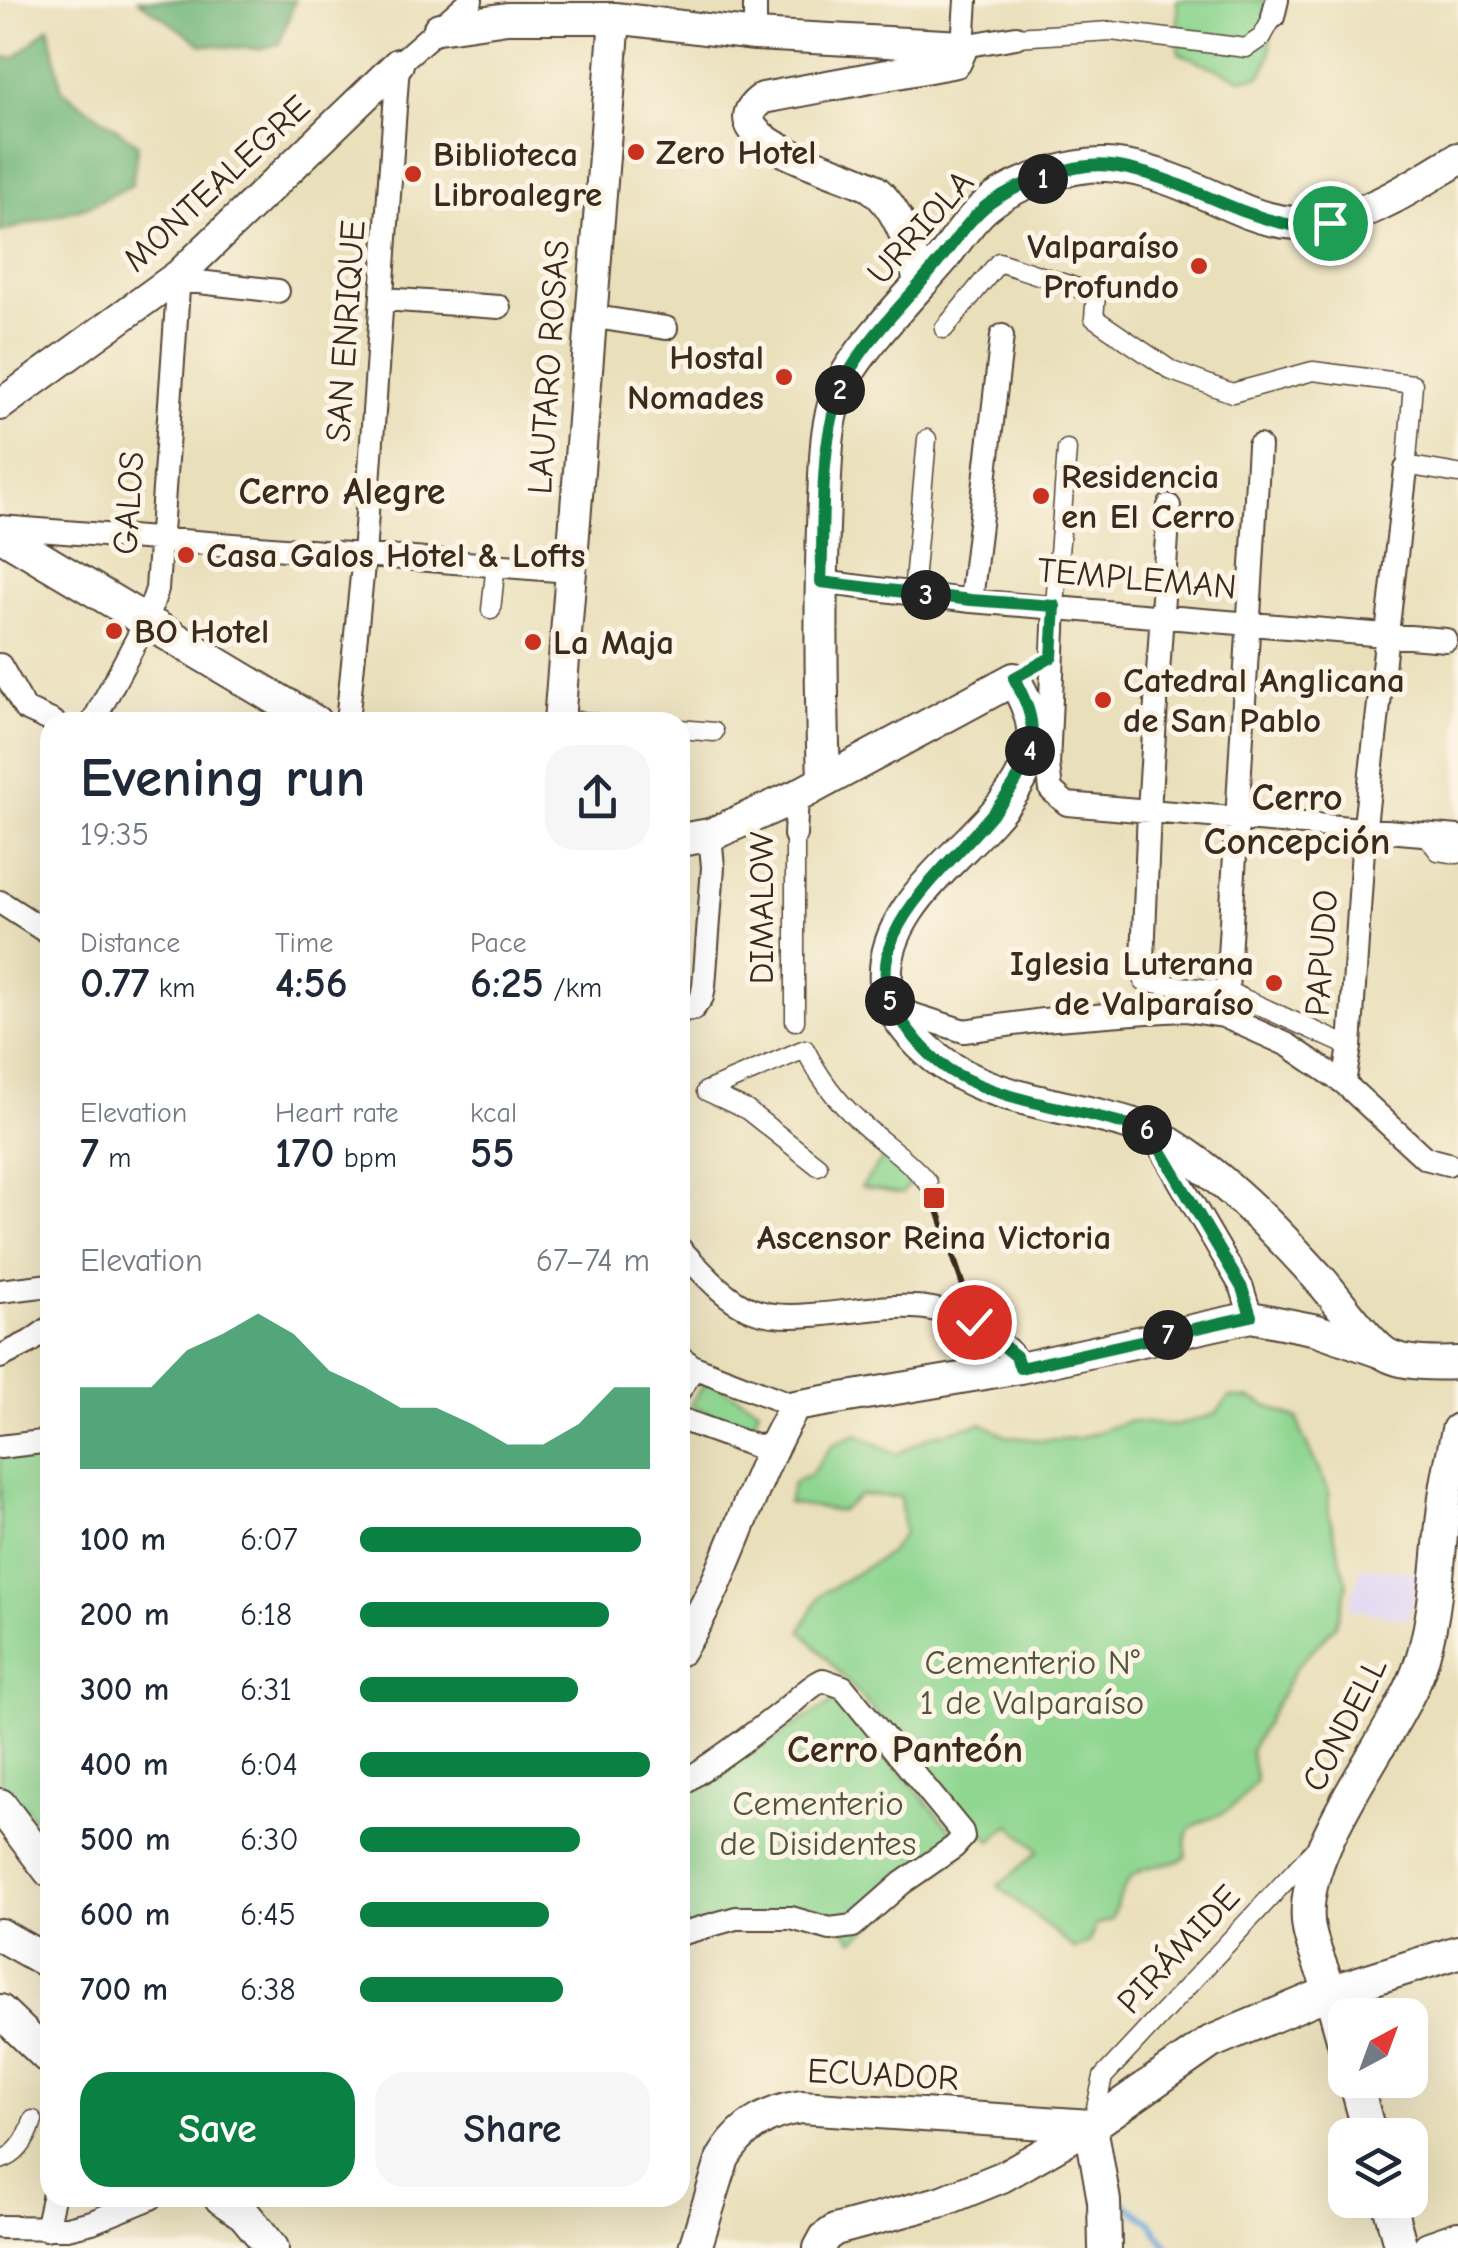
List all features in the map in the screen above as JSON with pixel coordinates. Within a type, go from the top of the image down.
[{"type":"main road","name":"URRIOLA","points":[[811,788],[828,437],[836,401],[844,380],[984,207],[1008,190],[1061,171],[1108,165],[1180,182],[1239,209],[1295,226],[1330,223],[1385,203],[1458,159]]},
{"type":"main road","points":[[0,530],[298,712]]},
{"type":"main road","points":[[695,838],[811,788],[1014,678],[1024,696],[1033,730],[1024,770],[1006,801],[912,901],[887,960],[886,986],[892,1008],[928,1052],[949,1070],[983,1088],[1125,1122],[1198,1161],[1277,1232],[1386,1354],[1414,1361],[1458,1363]]},
{"type":"main road","name":"CONDELL","points":[[1332,1998],[1309,1930],[1312,1882],[1334,1828],[1418,1670],[1429,1635],[1452,1498],[1458,1430]]},
{"type":"main road","points":[[0,1805],[40,1857]]},
{"type":"main road","points":[[0,1935],[40,1957]]},
{"type":"main road","points":[[1105,2248],[1104,2201],[1092,2126],[1211,2042],[1330,1992],[1458,1952]]},
{"type":"main road","points":[[0,2011],[40,2049]]},
{"type":"main road","name":"ECUADOR","points":[[695,2248],[723,2158],[730,2147],[758,2121],[786,2110],[800,2107],[1092,2126]]},
{"type":"main road","points":[[232,2207],[259,2229],[272,2248]]},
{"type":"main road","points":[[1393,2218],[1401,2248]]},
{"type":"main road","points":[[1430,2248],[1458,2238]]},
{"type":"street","name":"MONTEALEGRE","points":[[0,405],[180,278],[398,64],[471,0]]},
{"type":"street","points":[[755,0],[756,35]]},
{"type":"street","points":[[920,285],[888,202],[870,186],[799,159],[762,138],[749,127],[748,114],[753,104],[763,98],[956,62],[964,46],[966,0]]},
{"type":"street","points":[[439,28],[508,18],[614,18],[756,35],[964,46],[1016,36],[1112,31],[1246,48],[1262,37],[1275,8]]},
{"type":"street","name":"LAUTARO ROSAS","points":[[560,712],[614,18]]},
{"type":"street","name":"SAN ENRIQUE","points":[[347,712],[364,556],[398,64]]},
{"type":"street","points":[[944,328],[998,262],[1045,275],[1096,294],[1094,318],[1138,351],[1172,371],[1232,393],[1313,371],[1413,384],[1406,464],[1458,474]]},
{"type":"street","points":[[180,278],[278,291]]},
{"type":"street","name":"GALOS","points":[[98,712],[146,622],[157,589],[180,278]]},
{"type":"street","points":[[383,299],[499,307]]},
{"type":"street","points":[[589,316],[666,328]]},
{"type":"street","points":[[971,600],[1002,336]]},
{"type":"street","points":[[913,594],[927,439]]},
{"type":"street","points":[[1227,991],[1259,446]]},
{"type":"street","points":[[1068,449],[1052,657],[1048,765],[1051,790],[1068,804],[1458,836]]},
{"type":"street","name":"PAPUDO","points":[[1344,1082],[1350,1047],[1365,827],[1406,464]]},
{"type":"street","points":[[1169,506],[1149,810],[1144,982],[1227,991],[1350,1047]]},
{"type":"street","points":[[0,530],[570,572]]},
{"type":"street","points":[[491,610],[496,564]]},
{"type":"street","name":"TEMPLEMAN","points":[[821,582],[971,600],[1452,641]]},
{"type":"street","points":[[1014,678],[1052,657]]},
{"type":"street","points":[[0,666],[25,709],[40,716]]},
{"type":"street","points":[[690,731],[714,732]]},
{"type":"street","name":"DIMALOW","points":[[796,1020],[794,835],[811,788]]},
{"type":"street","points":[[1426,834],[1438,851],[1458,854]]},
{"type":"street","points":[[690,1009],[702,996],[713,867],[695,838]]},
{"type":"street","points":[[0,902],[40,928]]},
{"type":"street","points":[[892,1008],[964,1030],[1147,1012],[1186,1010],[1223,1016],[1288,1045],[1344,1082],[1425,1158],[1453,1164]]},
{"type":"street","points":[[818,1166],[747,1110],[706,1091],[805,1049],[818,1075],[857,1120],[912,1163],[928,1183]]},
{"type":"street","points":[[1150,1132],[1242,1288],[1251,1316]]},
{"type":"street","points":[[690,1259],[716,1286],[748,1309],[783,1317],[914,1305],[947,1310],[974,1322],[1009,1350],[1020,1368]]},
{"type":"street","points":[[0,1291],[40,1286]]},
{"type":"street","points":[[690,1363],[796,1406],[1020,1368],[1251,1316],[1317,1330],[1386,1354]]},
{"type":"street","points":[[0,1357],[40,1335]]},
{"type":"street","points":[[690,1631],[736,1544],[772,1445],[796,1406]]},
{"type":"street","points":[[690,1423],[756,1446],[772,1445]]},
{"type":"street","points":[[0,1446],[40,1442]]},
{"type":"street","points":[[690,1778],[730,1752],[808,1687],[824,1680],[842,1687],[962,1832],[962,1837],[954,1848],[902,1883],[853,1926],[830,1930],[791,1918],[736,1918],[690,1931]]},
{"type":"street","name":"PIRÁMIDE","points":[[1092,2126],[1103,2078],[1334,1828]]},
{"type":"street","points":[[0,2160],[17,2150],[29,2135],[34,2120]]},
{"type":"street","points":[[819,2248],[824,2237],[835,2230],[943,2201],[1002,2177],[1092,2126]]},
{"type":"street","points":[[46,2229],[51,2207]]},
{"type":"street","points":[[0,2227],[46,2229],[92,2222],[128,2207]]},
{"type":"shaded area","points":[[1361,1566],[1419,1573],[1408,1620],[1349,1608]]},
{"type":"green space","points":[[138,0],[295,0],[279,44],[258,49],[202,45]]},
{"type":"green space","points":[[1177,0],[1266,0],[1270,50],[1260,76],[1241,79],[1179,53]]},
{"type":"green space","points":[[49,27],[62,90],[138,144],[132,185],[89,206],[0,232],[0,57],[15,58]]},
{"type":"green space","points":[[889,1150],[914,1178],[902,1194],[861,1187]]},
{"type":"green space","points":[[707,1380],[759,1408],[751,1433],[690,1405]]},
{"type":"green space","name":"Cementerio N° 1 de Valparaíso","points":[[1229,1397],[1252,1399],[1298,1419],[1328,1489],[1329,1514],[1347,1585],[1336,1625],[1297,1666],[1250,1751],[1256,1781],[1230,1808],[1190,1829],[1186,1856],[1133,1876],[1123,1889],[1111,1920],[1096,1925],[1088,1943],[1075,1949],[998,1886],[1039,1851],[1010,1825],[991,1841],[801,1630],[820,1595],[888,1554],[904,1533],[900,1497],[860,1495],[841,1511],[788,1503],[793,1483],[811,1474],[832,1445],[857,1434],[897,1454],[931,1436],[982,1423],[1006,1436],[1040,1440],[1080,1438],[1128,1421],[1175,1426],[1216,1414]]},
{"type":"green space","points":[[40,1451],[40,1825],[0,1782],[0,1456]]},
{"type":"green space","name":"Cementerio de Disidentes","points":[[837,1699],[967,1848],[854,1940],[834,1919],[779,1915],[690,1937],[690,1792]]},
{"type":"waterway","points":[[1116,2198],[1151,2223],[1169,2248]]},
{"type":"railway","points":[[934,1198],[964,1289]]},
{"type":"place","name":"Zero Hotel","points":[[636,152]]},
{"type":"place","name":"Biblioteca Libroalegre","points":[[413,174]]},
{"type":"place","name":"Valparaíso Profundo","points":[[1199,266]]},
{"type":"place","name":"Hostal Nomades","points":[[784,377]]},
{"type":"place","name":"Residencia en El Cerro","points":[[1041,496]]},
{"type":"place","name":"Casa Galos Hotel & Lofts","points":[[186,555]]},
{"type":"place","name":"BO Hotel","points":[[114,631]]},
{"type":"place","name":"La Maja","points":[[533,642]]},
{"type":"place","name":"Catedral Anglicana de San Pablo","points":[[1103,700]]},
{"type":"place","name":"Iglesia Luterana de Valparaíso","points":[[1274,983]]},
{"type":"place","name":"Ascensor Reina Victoria","points":[[934,1198]]},
{"type":"district","name":"Cerro Alegre","points":[[342,491]]},
{"type":"district","name":"Cerro Concepción","points":[[1297,819]]},
{"type":"district","name":"Cerro Panteón","points":[[905,1749]]},
{"type":"route","points":[[974,1322],[1016,1356],[1020,1368],[1251,1316],[1242,1288],[1150,1132],[1125,1122],[983,1088],[949,1070],[928,1052],[892,1008],[886,986],[887,960],[912,901],[1006,801],[1024,770],[1033,730],[1024,696],[1014,678],[1052,657],[1055,606],[821,582],[828,437],[836,401],[844,380],[903,303],[984,207],[1008,190],[1061,171],[1108,165],[1180,182],[1239,209],[1295,226],[1330,223]]}]
